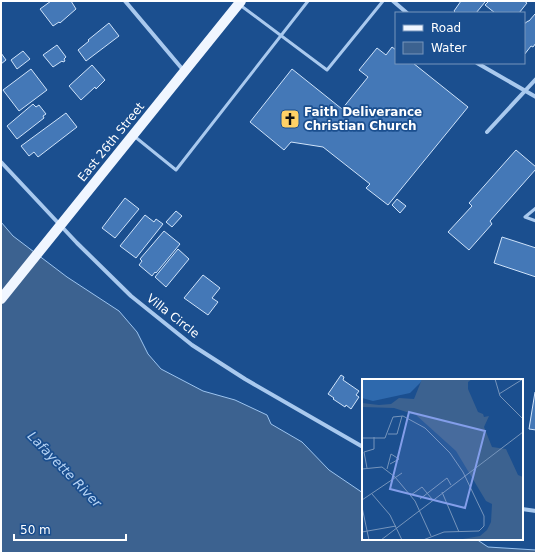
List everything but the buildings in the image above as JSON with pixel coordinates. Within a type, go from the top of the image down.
[{"type":"main road","name":"East 26th Street","points":[[1,299],[240,2]]},
{"type":"street","points":[[125,1],[185,71]]},
{"type":"street","points":[[393,1],[406,12]]},
{"type":"street","points":[[479,64],[536,97]]},
{"type":"street","points":[[487,132],[536,79]]},
{"type":"street","name":"Villa Circle","points":[[1,162],[131,296],[192,345],[245,379],[362,447]]},
{"type":"street","points":[[523,509],[536,511]]},
{"type":"lane","points":[[133,135],[176,170],[308,1]]},
{"type":"lane","points":[[240,2],[327,70],[383,1]]},
{"type":"lane","points":[[536,208],[525,217],[536,221]]},
{"type":"water","name":"Lafayette River","points":[[1,222],[13,236],[67,277],[119,311],[137,332],[148,354],[161,369],[203,391],[235,400],[267,415],[271,424],[302,442],[329,470],[362,492],[362,540],[478,540],[488,547],[536,550],[536,553],[1,553]]},
{"type":"place","name":"Faith Deliverance Christian Church","points":[[290,119]]}]
